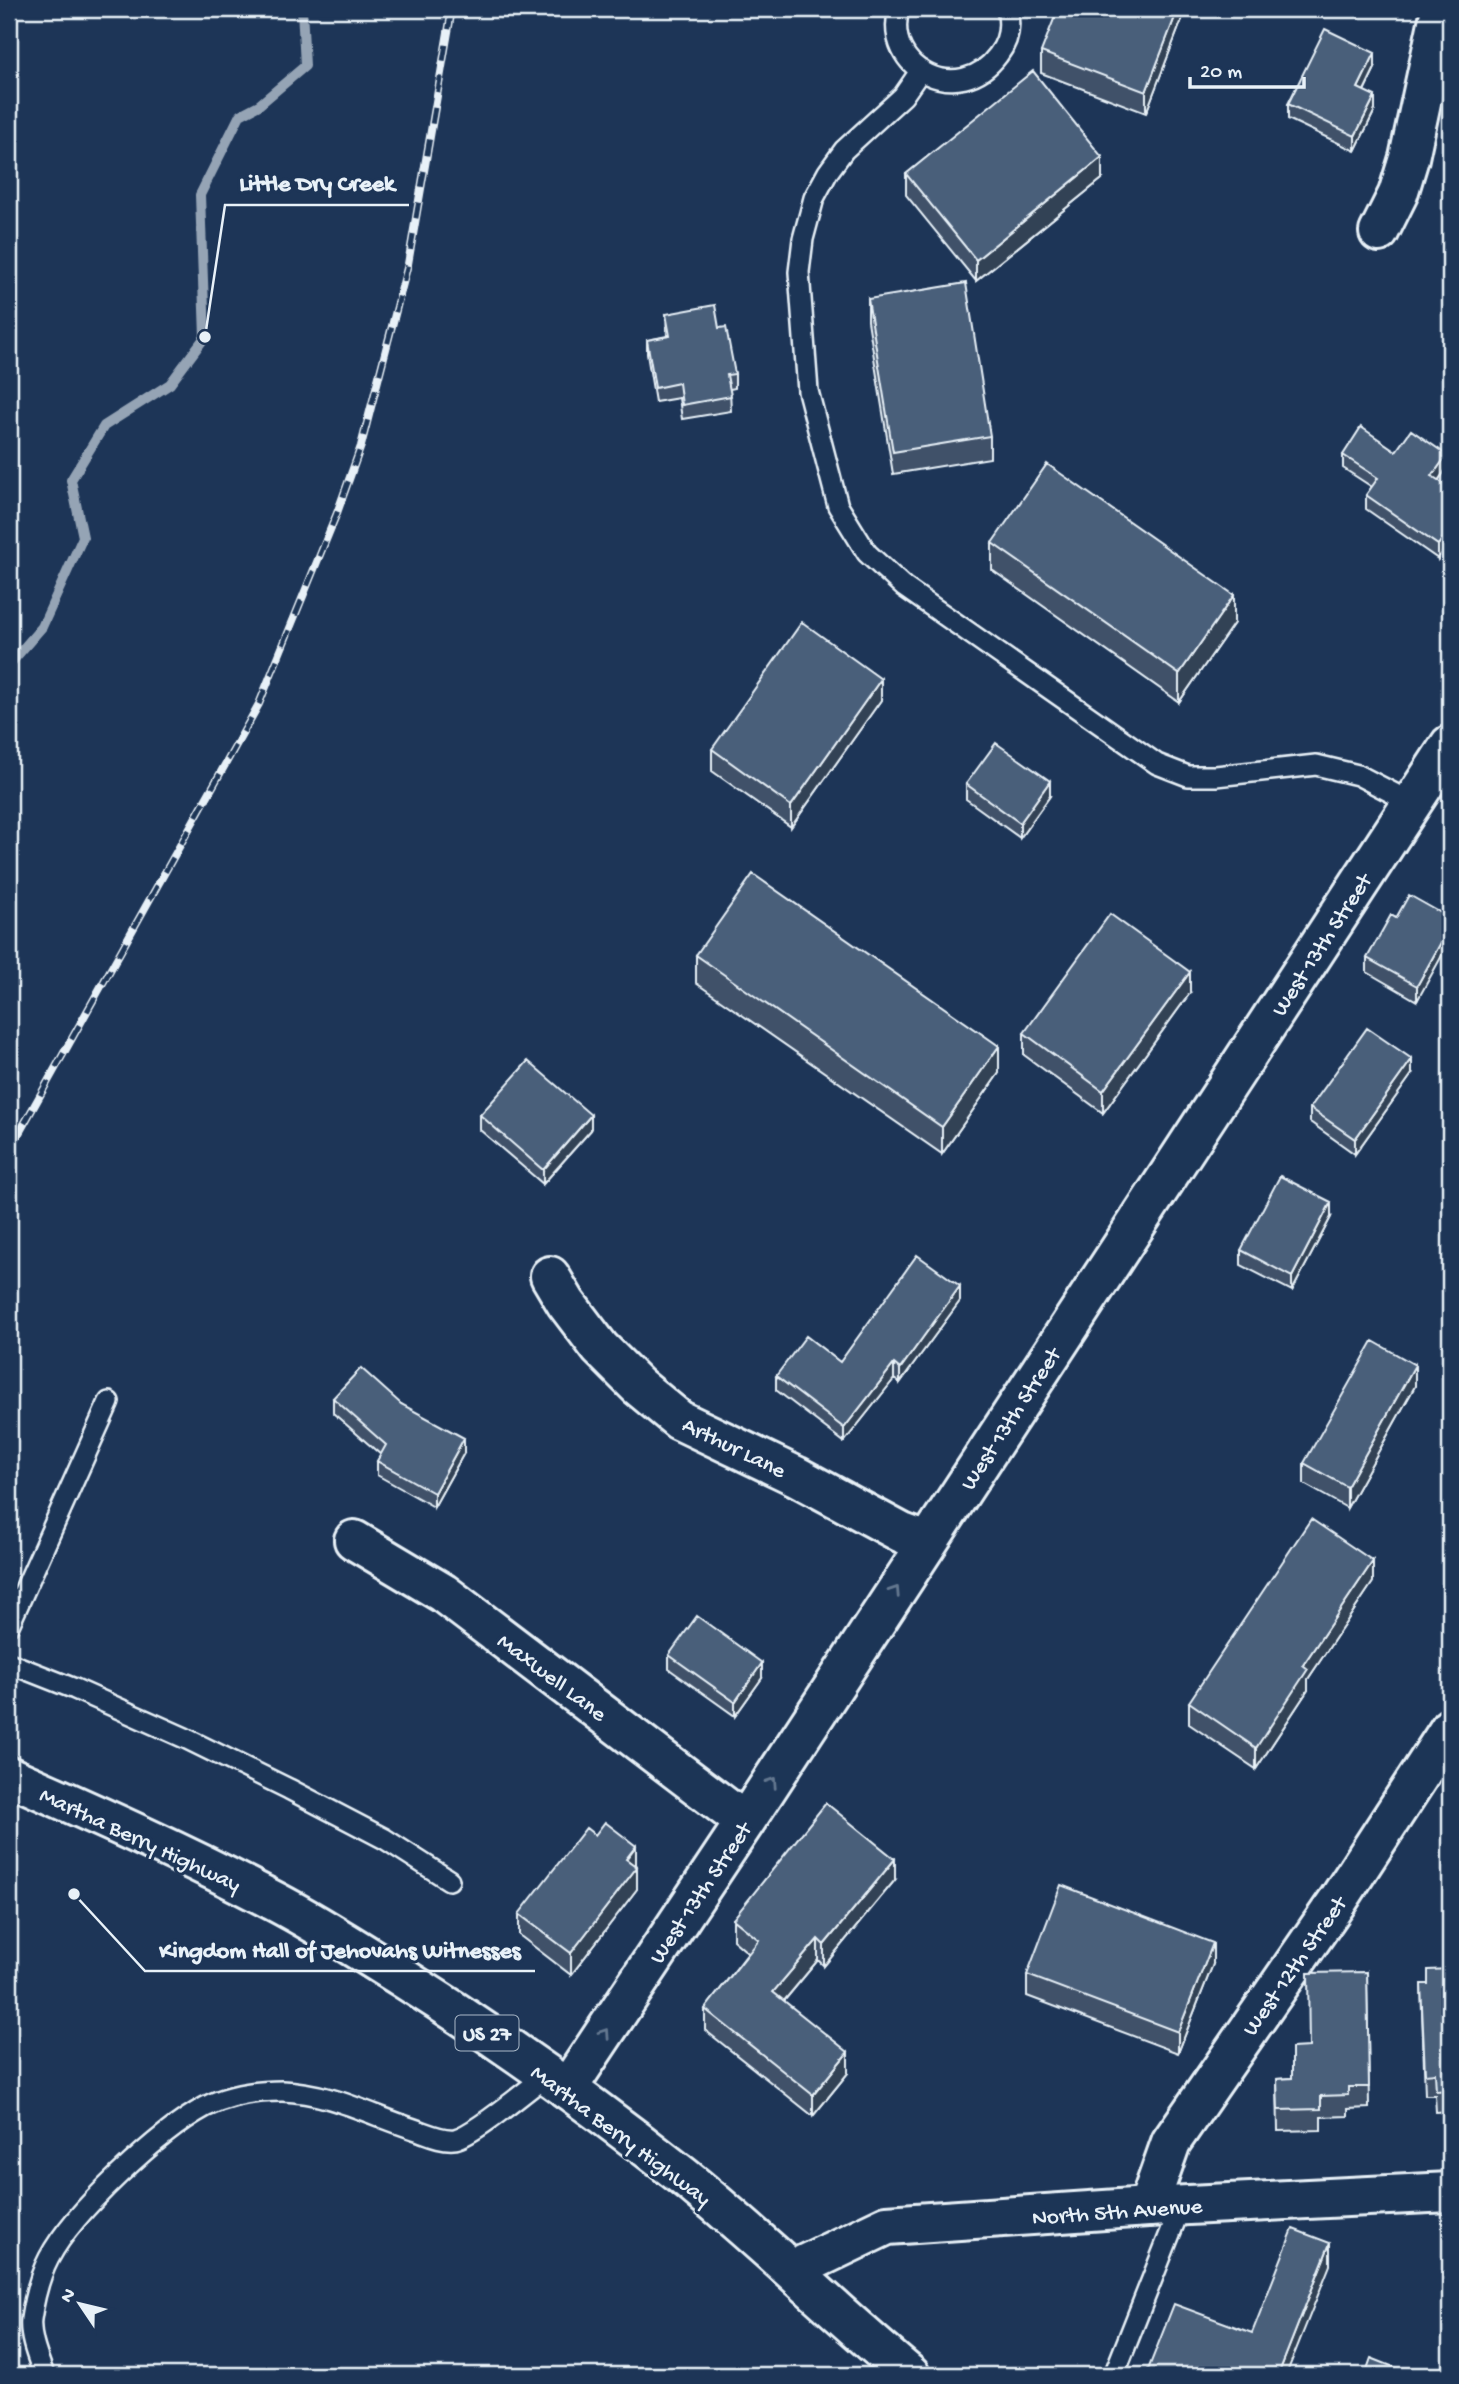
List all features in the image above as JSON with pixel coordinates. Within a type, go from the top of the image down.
[{"type":"street","points":[[1379,232],[1398,194],[1409,158],[1441,9]]},
{"type":"street","name":"West 13th Street","points":[[557,2082],[745,1822],[1450,745]]},
{"type":"street","name":"Arthur Lane","points":[[550,1276],[566,1304],[600,1348],[638,1386],[679,1420],[796,1476],[902,1533],[927,1542]]},
{"type":"street","name":"Maxwell Lane","points":[[354,1540],[443,1592],[745,1822]]},
{"type":"street","name":"West 12th Street","points":[[1164,2207],[1171,2142],[1339,1899],[1450,1728]]},
{"type":"street","name":"Martha Berry Highway","points":[[9,1776],[186,1857],[278,1903],[350,1944],[459,2013],[557,2082],[684,2178],[793,2270],[910,2375]]},
{"type":"street","name":"North 5th Avenue","points":[[793,2270],[887,2225],[1450,2192]]},
{"type":"lane","points":[[899,9],[897,31],[905,54],[921,70],[949,80],[964,80],[990,67],[1006,45],[1009,28],[1007,9]]},
{"type":"lane","points":[[921,70],[903,96],[844,150],[828,172],[814,198],[800,261],[808,391],[838,506],[867,553],[904,587],[1164,767],[1188,776],[1216,776],[1317,765],[1358,775],[1412,803]]},
{"type":"lane","points":[[9,1625],[108,1402]]},
{"type":"lane","points":[[9,1662],[185,1738],[289,1789],[385,1839],[449,1880]]},
{"type":"lane","points":[[44,2375],[36,2353],[31,2321],[48,2259],[66,2230],[93,2200],[156,2142],[205,2107],[254,2092],[285,2091],[345,2103],[429,2134],[454,2139],[557,2082]]},
{"type":"lane","points":[[1114,2375],[1164,2207]]},
{"type":"building","points":[[1058,9],[1178,9],[1146,92],[1041,52]]},
{"type":"building","points":[[1325,29],[1375,53],[1358,88],[1375,96],[1355,136],[1288,104]]},
{"type":"building","points":[[1033,71],[1102,157],[976,260],[906,174]]},
{"type":"building","points":[[966,283],[990,436],[893,452],[868,299]]},
{"type":"building","points":[[715,305],[719,328],[726,327],[735,374],[727,375],[731,396],[682,405],[679,383],[655,388],[647,340],[670,336],[666,314]]},
{"type":"building","points":[[1361,427],[1396,451],[1411,430],[1447,455],[1432,476],[1450,488],[1450,527],[1438,545],[1366,495],[1378,478],[1343,455]]},
{"type":"building","points":[[1047,464],[1234,595],[1179,674],[992,543]]},
{"type":"building","points":[[802,622],[881,679],[791,806],[712,749]]},
{"type":"building","points":[[996,743],[1050,781],[1020,823],[966,784]]},
{"type":"building","points":[[753,874],[999,1046],[942,1127],[696,955]]},
{"type":"building","points":[[1409,895],[1450,918],[1450,926],[1417,986],[1367,958],[1391,915],[1396,918]]},
{"type":"building","points":[[1110,914],[1190,972],[1103,1091],[1024,1033]]},
{"type":"building","points":[[1367,1028],[1412,1059],[1355,1139],[1310,1108]]},
{"type":"building","points":[[528,1061],[591,1115],[543,1170],[480,1115]]},
{"type":"building","points":[[1280,1176],[1331,1202],[1292,1277],[1241,1250]]},
{"type":"building","points":[[917,1255],[960,1286],[900,1369],[894,1364],[844,1428],[776,1376],[806,1336],[840,1362]]},
{"type":"building","points":[[1373,1341],[1415,1365],[1347,1487],[1304,1463]]},
{"type":"building","points":[[361,1368],[401,1404],[464,1438],[434,1493],[377,1461],[386,1445],[333,1398]]},
{"type":"building","points":[[1311,1519],[1373,1561],[1303,1665],[1308,1669],[1256,1748],[1189,1702]]},
{"type":"building","points":[[697,1616],[762,1663],[735,1702],[669,1655]]},
{"type":"building","points":[[826,1803],[895,1859],[824,1945],[818,1939],[773,1992],[848,2052],[813,2095],[705,2009],[759,1940],[733,1919]]},
{"type":"building","points":[[605,1822],[636,1846],[626,1859],[637,1867],[571,1953],[519,1914],[586,1828],[595,1835]]},
{"type":"building","points":[[1061,1885],[1213,1943],[1178,2032],[1027,1975]]},
{"type":"building","points":[[1450,1969],[1450,2090],[1436,2091],[1435,2073],[1425,2074],[1421,1984],[1428,1984],[1428,1970]]},
{"type":"building","points":[[1367,1972],[1369,2087],[1348,2087],[1348,2095],[1321,2096],[1321,2109],[1278,2110],[1277,2079],[1292,2078],[1292,2048],[1309,2047],[1308,1973]]},
{"type":"building","points":[[1293,2229],[1330,2243],[1278,2375],[1146,2375],[1174,2304],[1252,2333]]},
{"type":"building","points":[[1371,2358],[1414,2375],[1365,2375]]},
{"type":"waterway","points":[[9,665],[42,627],[83,537],[71,480],[104,426],[170,384],[205,337],[200,195],[240,115],[259,105],[305,66],[302,9]]},
{"type":"railway","points":[[9,1151],[259,704],[337,513],[361,446],[408,264],[452,9]]},
{"type":"place","name":"Little Dry Creek","points":[[205,337]]},
{"type":"place","name":"Kingdom Hall of Jehovahs Witnesses","points":[[74,1894]]}]
